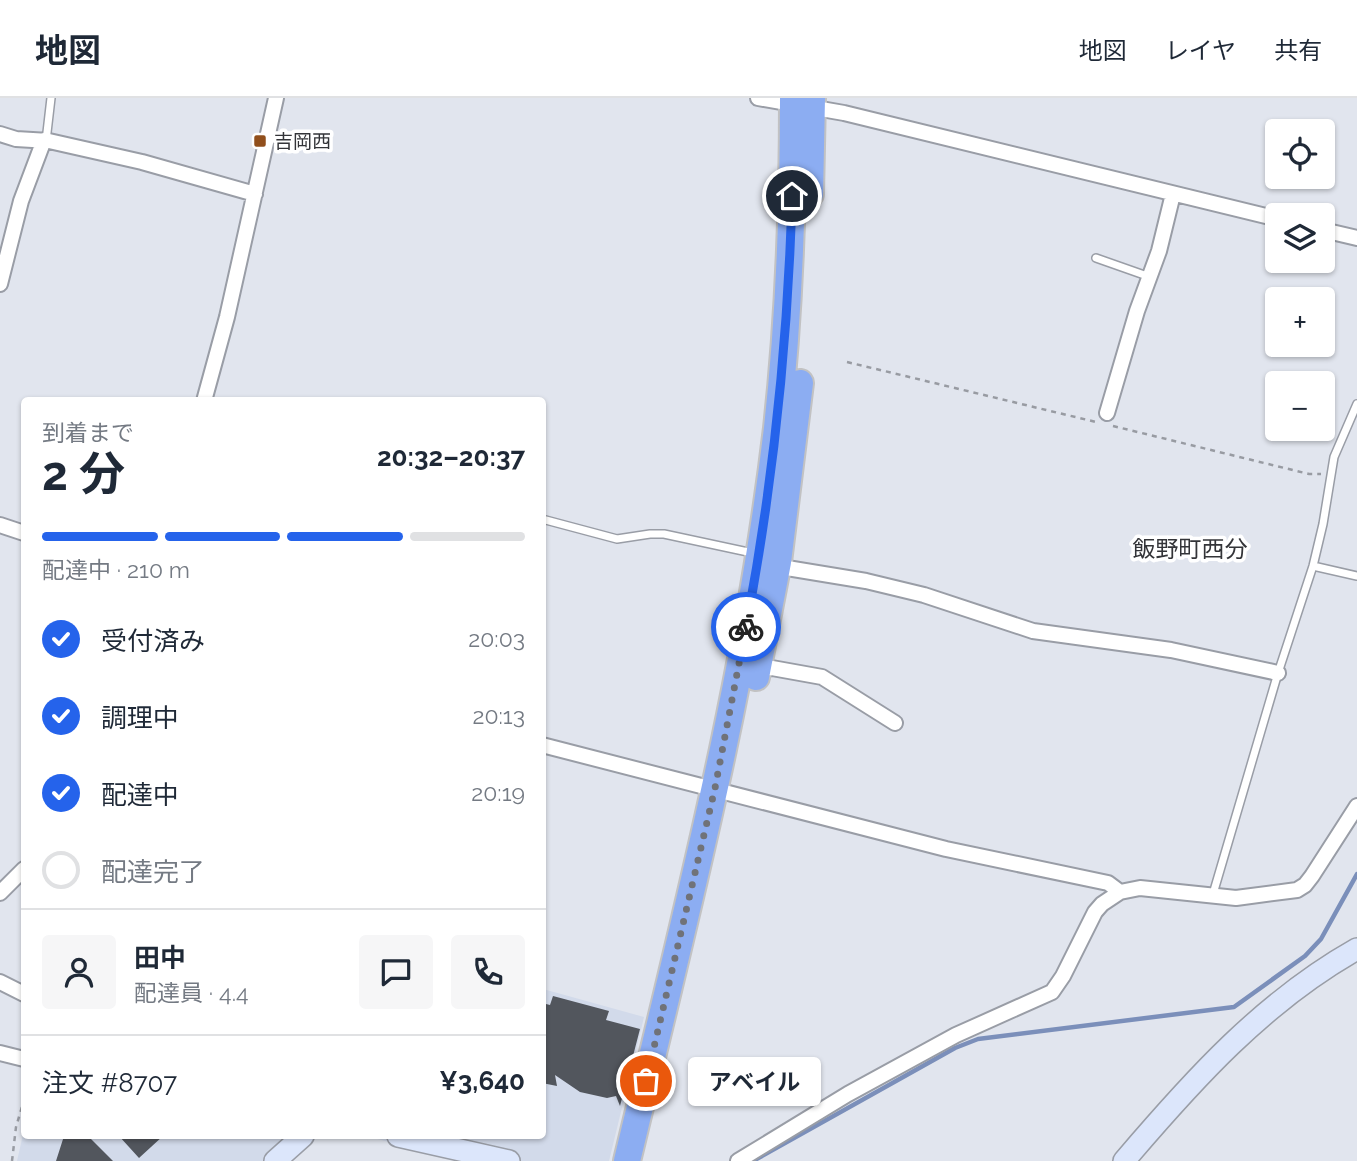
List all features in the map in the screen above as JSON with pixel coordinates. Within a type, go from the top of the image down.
[{"type":"highway","points":[[646,1161],[724,790],[761,557],[783,368],[802,102]]},
{"type":"highway","points":[[627,1161],[757,668],[761,557]]},
{"type":"street","points":[[205,397],[227,317],[276,98]]},
{"type":"street","points":[[758,98],[802,102],[1265,216]]},
{"type":"street","points":[[0,134],[16,139],[45,140],[142,162],[255,194]]},
{"type":"street","points":[[0,284],[20,201],[45,140]]},
{"type":"street","points":[[1107,413],[1137,312],[1159,251],[1173,194]]},
{"type":"street","points":[[1335,233],[1357,239]]},
{"type":"street","points":[[0,525],[21,532]]},
{"type":"street","points":[[761,557],[787,568],[866,581],[924,595],[1033,631],[1171,650],[1278,673]]},
{"type":"street","points":[[757,668],[822,677],[895,723]]},
{"type":"street","points":[[546,746],[946,849],[1108,883],[1120,892]]},
{"type":"street","points":[[738,1161],[848,1094],[944,1042],[1052,992],[1063,976],[1095,912],[1120,892],[1140,888],[1236,898],[1286,892],[1305,885],[1357,806]]},
{"type":"street","points":[[0,892],[21,872]]},
{"type":"street","points":[[1124,1161],[1179,1097],[1249,1026],[1280,999],[1357,949]]},
{"type":"street","points":[[0,982],[21,992]]},
{"type":"street","points":[[0,1053],[21,1058]]},
{"type":"street","points":[[275,1161],[300,1139]]},
{"type":"street","points":[[411,1139],[509,1161]]},
{"type":"lane","points":[[45,140],[51,98]]},
{"type":"lane","points":[[1096,258],[1150,277]]},
{"type":"lane","points":[[1213,894],[1278,673],[1313,566],[1338,448],[1357,404]]},
{"type":"lane","points":[[546,520],[617,539],[664,534],[761,557]]},
{"type":"lane","points":[[1313,566],[1357,576]]},
{"type":"path","points":[[847,362],[1309,474],[1331,475]]},
{"type":"path","points":[[12,1161],[21,1110]]},
{"type":"shaded area","points":[[546,990],[644,1017],[609,1161],[462,1161],[378,1139],[546,1139]]},
{"type":"shaded area","points":[[22,1139],[309,1139],[286,1161],[17,1161]]},
{"type":"building","points":[[553,996],[609,1011],[606,1020],[640,1029],[620,1106],[616,1096],[607,1098],[580,1092],[555,1075],[557,1086],[546,1084],[546,1004],[550,1005]]},
{"type":"building","points":[[63,1139],[91,1139],[113,1161],[56,1161]]},
{"type":"building","points":[[122,1139],[160,1139],[139,1158]]},
{"type":"waterway","points":[[753,1161],[955,1048],[978,1039],[1234,1007],[1305,956],[1321,939],[1357,874]]},
{"type":"way so far","points":[[646,1081],[715,788],[746,627]]},
{"type":"place","name":"吉岡西","points":[[260,141]]},
{"type":"place","name":"アベイル","points":[[646,1081]]},
{"type":"district","name":"飯野町西分","points":[[1190,548]]},
{"type":"route","points":[[746,627],[759,556],[779,409],[792,196]]}]
